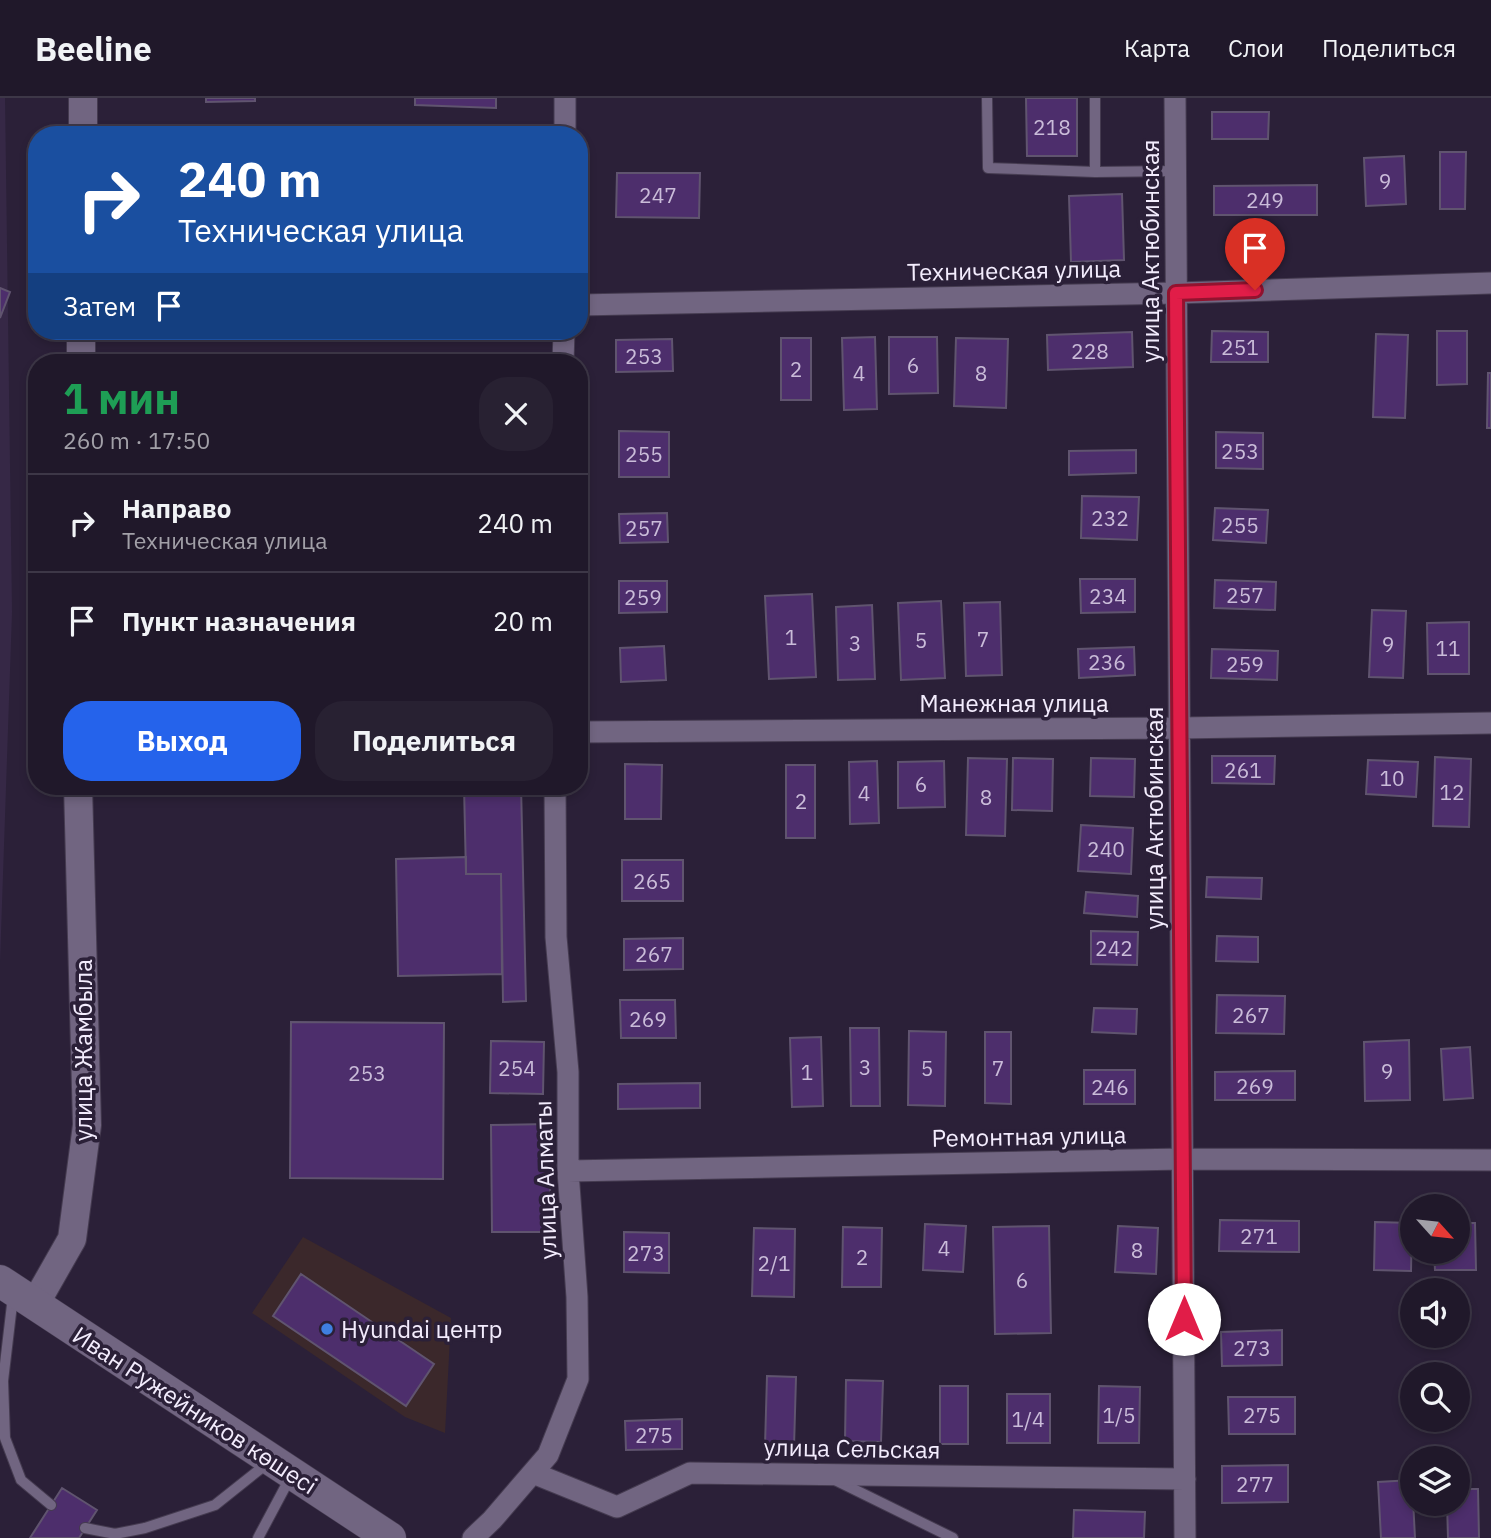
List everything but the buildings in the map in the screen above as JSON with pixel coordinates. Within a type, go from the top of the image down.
[{"type":"main road","name":"Иван Ружейников көшесі","points":[[16,1292],[390,1538]]},
{"type":"street","points":[[83,98],[83,126]]},
{"type":"street","points":[[565,98],[565,126]]},
{"type":"street","name":"улица Актюбинская","points":[[1175,98],[1185,1538]]},
{"type":"street","name":"Техническая улица","points":[[588,305],[1176,293],[1491,283]]},
{"type":"street","name":"Манежная улица","points":[[588,732],[1491,723]]},
{"type":"street","name":"улица Жамбыла","points":[[16,1292],[72,1240],[87,1125],[78,795]]},
{"type":"street","name":"улица Алматы","points":[[473,1538],[548,1455],[578,1379],[577,1297],[568,1171],[568,1072],[556,937],[555,795]]},
{"type":"street","name":"Ремонтная улица","points":[[568,1171],[1182,1159],[1491,1160]]},
{"type":"street","name":"улица Сельская","points":[[533,1473],[617,1507],[690,1473],[1185,1479]]},
{"type":"lane","points":[[987,98],[988,168],[1095,172],[1176,171]]},
{"type":"lane","points":[[1095,98],[1095,172]]},
{"type":"lane","points":[[16,1292],[3,1381],[5,1438],[20,1480],[51,1505]]},
{"type":"lane","points":[[85,1528],[115,1534],[145,1528],[215,1505],[282,1467]]},
{"type":"lane","points":[[258,1538],[282,1467]]},
{"type":"lane","points":[[824,1474],[953,1538]]},
{"type":"shaded area","points":[[0,98],[5,98],[12,612],[0,962]]},
{"type":"shaded area","points":[[303,1237],[451,1318],[445,1433],[405,1417],[252,1313]]},
{"type":"place","name":"Hyundai центр","points":[[327,1329]]},
{"type":"route","points":[[1184,1319],[1176,293],[1255,290]]}]
